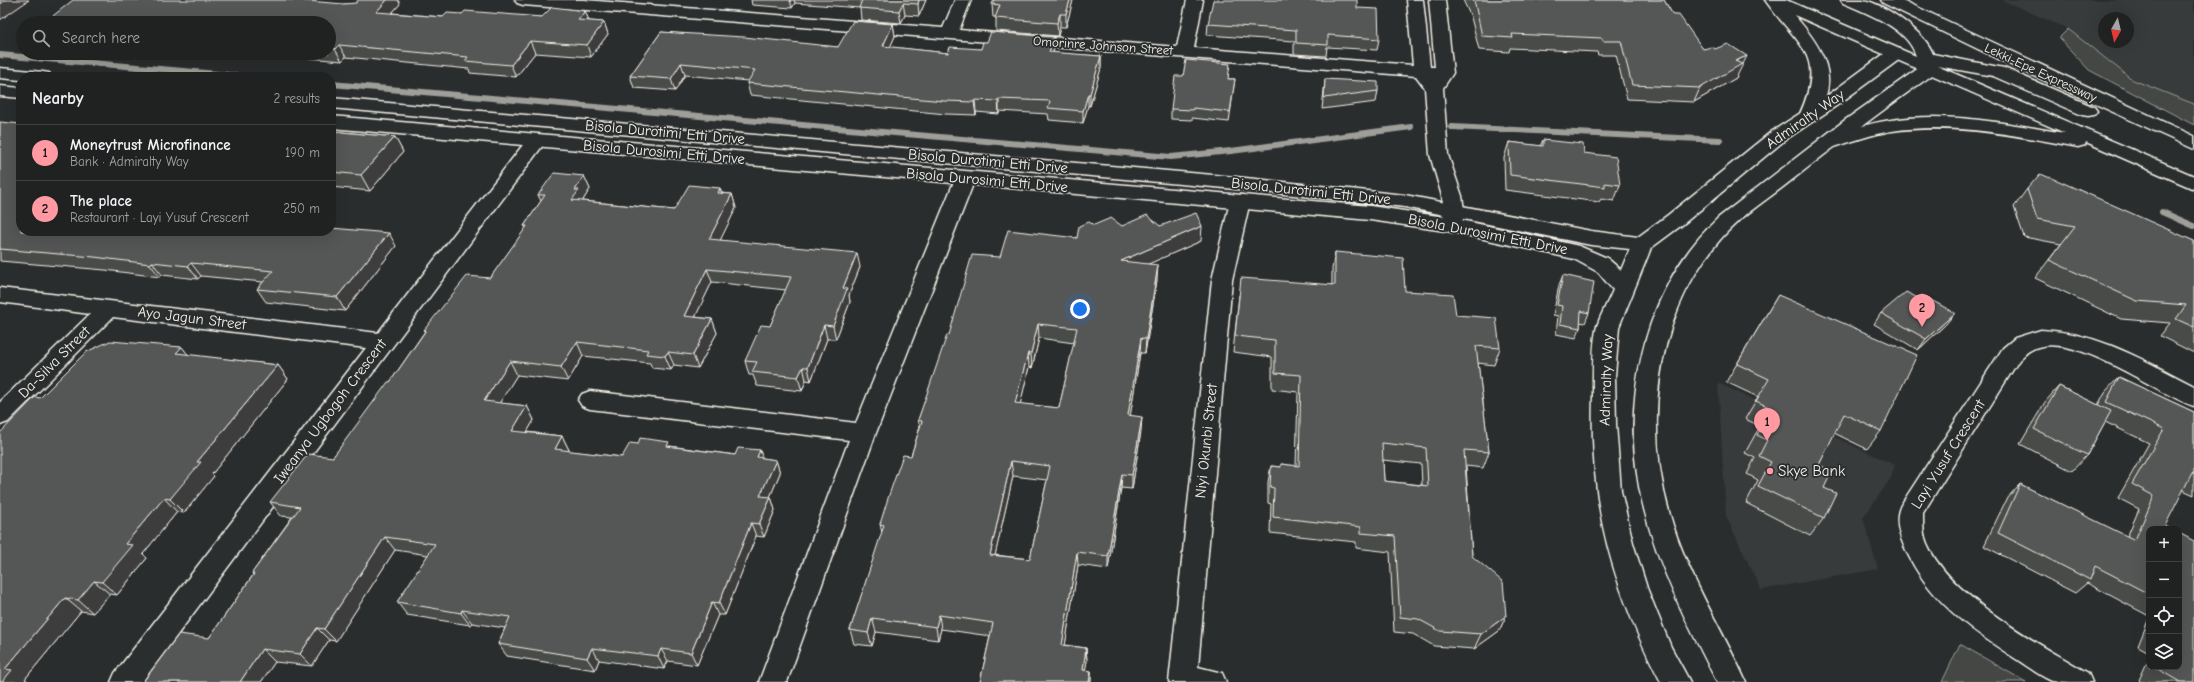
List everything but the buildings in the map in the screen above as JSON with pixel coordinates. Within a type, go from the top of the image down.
[{"type":"main road","name":"Omorinre Johnson Street","points":[[523,0],[1184,51],[1422,72]]},
{"type":"main road","points":[[949,34],[963,0]]},
{"type":"main road","points":[[1184,51],[1195,0]]},
{"type":"main road","points":[[1415,0],[1422,72],[1439,80]]},
{"type":"main road","points":[[1437,0],[1439,155],[1452,196],[1453,217]]},
{"type":"main road","points":[[1772,0],[1894,55],[1926,63],[1998,72],[2194,157]]},
{"type":"main road","points":[[1772,0],[1815,52],[1819,65],[1820,86],[1808,116]]},
{"type":"main road","points":[[1805,0],[1856,21],[1865,21],[1871,18],[1873,14],[1869,8]]},
{"type":"main road","points":[[1849,0],[1869,8],[1916,39],[1923,51],[1926,63]]},
{"type":"main road","name":"Lekki-Epe Expressway","points":[[1890,0],[2025,66],[2194,143]]},
{"type":"main road","name":"Admiralty Way","points":[[1676,682],[1660,652],[1634,588],[1620,543],[1608,482],[1604,424],[1604,376],[1608,327],[1642,244],[1675,220],[1778,136],[1830,102],[1894,55]]},
{"type":"main road","points":[[1926,63],[2194,183]]},
{"type":"main road","name":"Admiralty Way","points":[[1732,682],[1692,601],[1666,542],[1652,492],[1646,442],[1646,400],[1650,360],[1658,328],[1672,295],[1691,262],[1712,236],[1926,63]]},
{"type":"main road","points":[[0,73],[16,74]]},
{"type":"main road","points":[[0,91],[16,93]]},
{"type":"main road","name":"Bisola Durotimi Etti Drive","points":[[336,103],[1236,183],[1405,202],[1453,217],[1591,238],[1642,244]]},
{"type":"main road","name":"Bisola Durosimi Etti Drive","points":[[336,122],[965,179],[1370,213],[1453,217],[1579,253],[1602,263],[1614,274],[1624,291]]},
{"type":"main road","points":[[1778,136],[1821,148],[1891,125],[1925,122],[1966,124],[2113,147]]},
{"type":"main road","name":"Iweanya Ugbogoh Crescent","points":[[125,682],[536,141]]},
{"type":"main road","points":[[773,682],[864,433],[965,179]]},
{"type":"main road","name":"Niyi Okunbi Street","points":[[1183,680],[1222,280],[1240,201]]},
{"type":"main road","name":"Ayo Jagun Street","points":[[0,295],[383,342]]},
{"type":"main road","name":"Da-Silva Street","points":[[0,416],[108,308]]},
{"type":"main road","name":"Layi Yusuf Crescent","points":[[2078,682],[1968,610],[1942,588],[1924,563],[1912,535],[1910,512],[2011,354],[2023,344],[2044,338],[2068,340],[2097,348],[2194,397]]},
{"type":"main road","points":[[590,400],[864,433]]},
{"type":"main road","points":[[1183,680],[1212,682]]},
{"type":"shaded area","points":[[2002,0],[2194,0],[2194,104],[2133,80],[2068,29]]},
{"type":"shaded area","points":[[2068,29],[2133,80],[2194,104],[2194,125],[2089,70],[2059,38]]},
{"type":"shaded area","points":[[1718,383],[1895,465],[1891,478],[1863,518],[1878,569],[1761,590],[1726,516]]},
{"type":"shaded area","points":[[1960,644],[2026,682],[1942,682]]},
{"type":"waterway","points":[[0,55],[16,56]]},
{"type":"waterway","points":[[57,60],[195,72]]},
{"type":"waterway","points":[[336,84],[1171,157],[1231,151],[1411,127]]},
{"type":"waterway","points":[[1452,127],[1720,140]]},
{"type":"waterway","points":[[2162,212],[2194,226]]},
{"type":"place","name":"The place","points":[[1922,327]]},
{"type":"place","name":"Moneytrust Microfinance","points":[[1767,441]]},
{"type":"place","name":"Skye Bank","points":[[1770,471]]}]
